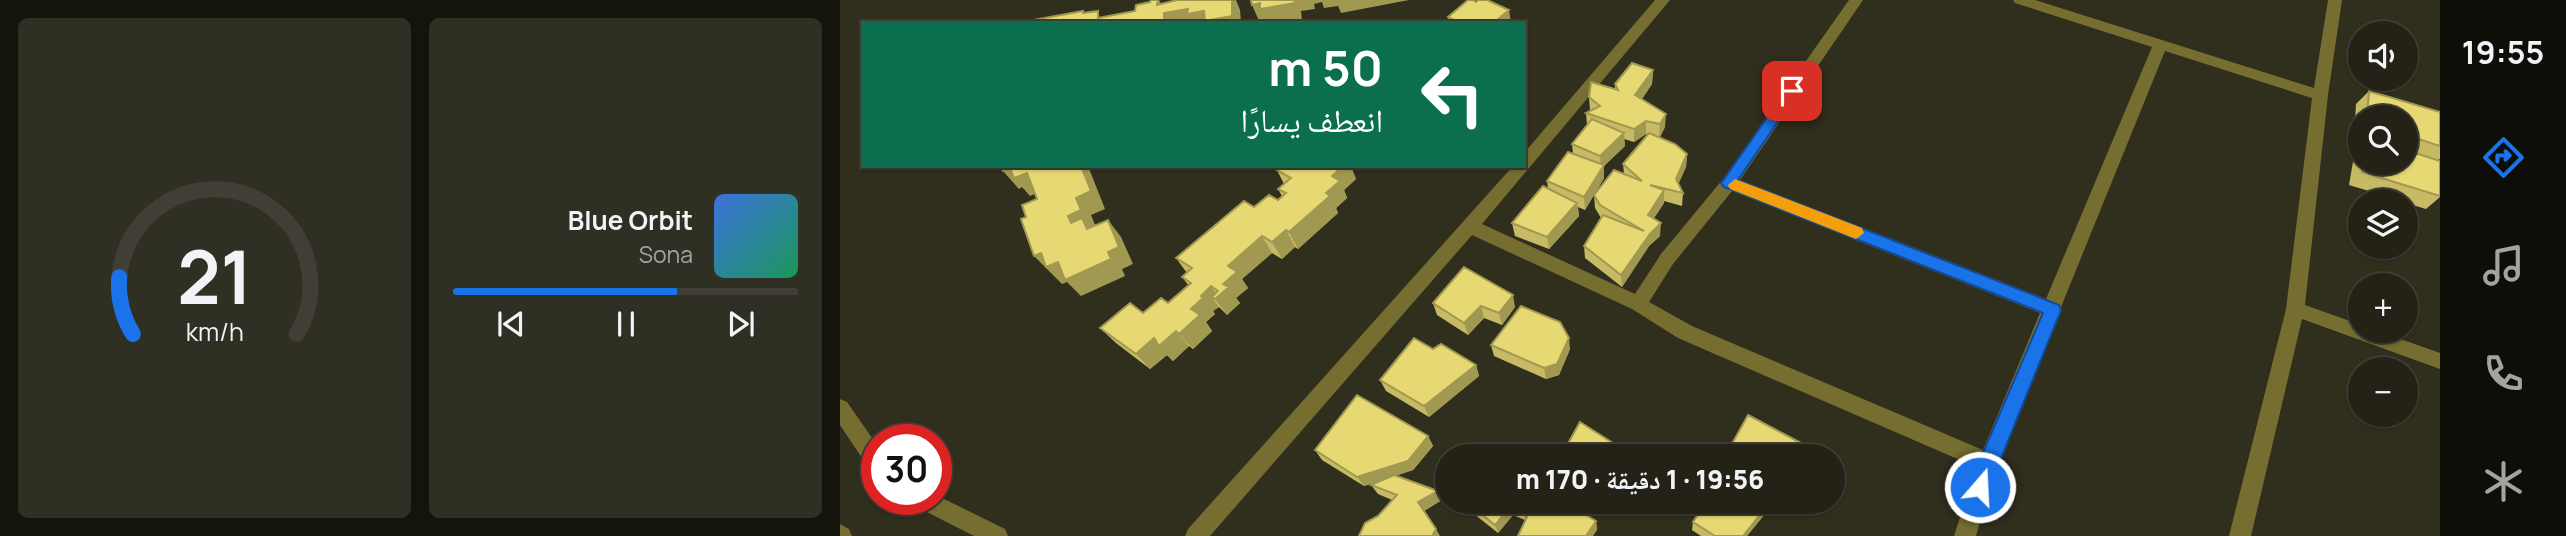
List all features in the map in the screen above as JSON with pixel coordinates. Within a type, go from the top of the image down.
[{"type":"street","points":[[1526,161],[1662,0]]},
{"type":"street","points":[[1638,304],[1667,259],[1729,183],[1856,0]]},
{"type":"street","points":[[2020,0],[2320,95]]},
{"type":"street","points":[[2240,536],[2295,309],[2320,95],[2335,0]]},
{"type":"street","points":[[1965,536],[1988,462],[2053,310],[2160,45]]},
{"type":"street","points":[[1195,536],[1520,168]]},
{"type":"street","points":[[1729,183],[2053,310]]},
{"type":"street","points":[[1471,227],[1638,304],[1685,332],[1988,462]]},
{"type":"street","points":[[2295,309],[2440,361]]},
{"type":"street","points":[[840,408],[861,439]]},
{"type":"street","points":[[952,514],[997,536]]},
{"type":"building","points":[[1158,0],[1157,5],[1177,0],[1232,0],[1232,16],[1205,21],[1204,11],[1187,14],[1188,9],[1164,13],[1164,20],[1153,21],[1033,21],[1083,11],[1098,11],[1098,18],[1135,11],[1136,5]]},
{"type":"building","points":[[1251,0],[1295,0],[1295,3],[1260,9],[1260,3],[1252,5]]},
{"type":"building","points":[[1468,0],[1487,0],[1509,10],[1496,21],[1456,21],[1448,17]]},
{"type":"building","points":[[1632,63],[1653,70],[1635,95],[1666,114],[1660,124],[1646,121],[1634,129],[1586,113],[1600,106],[1589,97],[1591,82],[1618,90],[1615,84]]},
{"type":"building","points":[[2369,91],[2416,105],[2368,105]]},
{"type":"building","points":[[2418,105],[2440,112],[2440,146],[2418,139]]},
{"type":"building","points":[[1592,119],[1624,133],[1600,156],[1572,144]]},
{"type":"building","points":[[1649,133],[1675,144],[1687,154],[1676,179],[1683,193],[1650,185],[1664,190],[1648,215],[1661,223],[1621,275],[1584,246],[1603,215],[1644,231],[1600,205],[1594,195],[1614,170],[1642,181],[1623,164]]},
{"type":"building","points":[[1568,152],[1604,165],[1584,197],[1547,181]]},
{"type":"building","points":[[2418,154],[2440,161],[2440,196],[2372,175],[2418,175]]},
{"type":"building","points":[[1010,168],[1082,168],[1091,191],[1076,198],[1081,210],[1068,216],[1071,223],[1082,218],[1087,229],[1108,220],[1119,247],[1108,252],[1111,259],[1065,280],[1058,262],[1046,267],[1041,253],[1034,256],[1021,219],[1026,217],[1022,205],[1037,199],[1027,173],[1014,178]]},
{"type":"building","points":[[1341,168],[1332,176],[1340,181],[1326,193],[1330,196],[1289,232],[1286,230],[1272,242],[1262,236],[1228,266],[1237,272],[1223,284],[1229,287],[1215,299],[1212,297],[1218,291],[1211,286],[1191,309],[1200,315],[1179,334],[1176,331],[1159,346],[1154,338],[1136,354],[1100,328],[1130,303],[1143,313],[1161,298],[1168,303],[1191,283],[1182,277],[1192,268],[1176,258],[1244,201],[1254,207],[1269,195],[1278,200],[1286,193],[1278,189],[1291,178],[1277,170]]},
{"type":"building","points":[[1543,186],[1577,203],[1547,237],[1512,223]]},
{"type":"building","points":[[1464,267],[1513,295],[1499,313],[1481,306],[1464,323],[1433,303]]},
{"type":"building","points":[[1521,306],[1560,322],[1569,338],[1557,364],[1544,368],[1491,345]]},
{"type":"building","points":[[1414,338],[1433,349],[1441,344],[1476,365],[1424,406],[1380,380]]},
{"type":"building","points":[[1357,395],[1428,436],[1408,461],[1357,477],[1315,450]]},
{"type":"building","points":[[1748,415],[1801,443],[1800,444],[1732,444]]},
{"type":"building","points":[[1580,422],[1614,444],[1568,444]]},
{"type":"building","points":[[1394,475],[1435,490],[1435,493],[1418,502],[1436,529],[1432,536],[1359,536],[1365,523],[1378,516],[1397,495],[1371,485]]},
{"type":"building","points":[[1481,514],[1504,514],[1495,525]]},
{"type":"building","points":[[1528,514],[1585,514],[1596,521],[1586,536],[1518,536]]},
{"type":"building","points":[[1698,514],[1761,514],[1743,536],[1715,536],[1693,522]]},
{"type":"slow traffic","points":[[1735,185],[1856,233]]},
{"type":"route","points":[[1792,91],[1729,183],[2053,310],[1988,462],[1980,487]]}]
